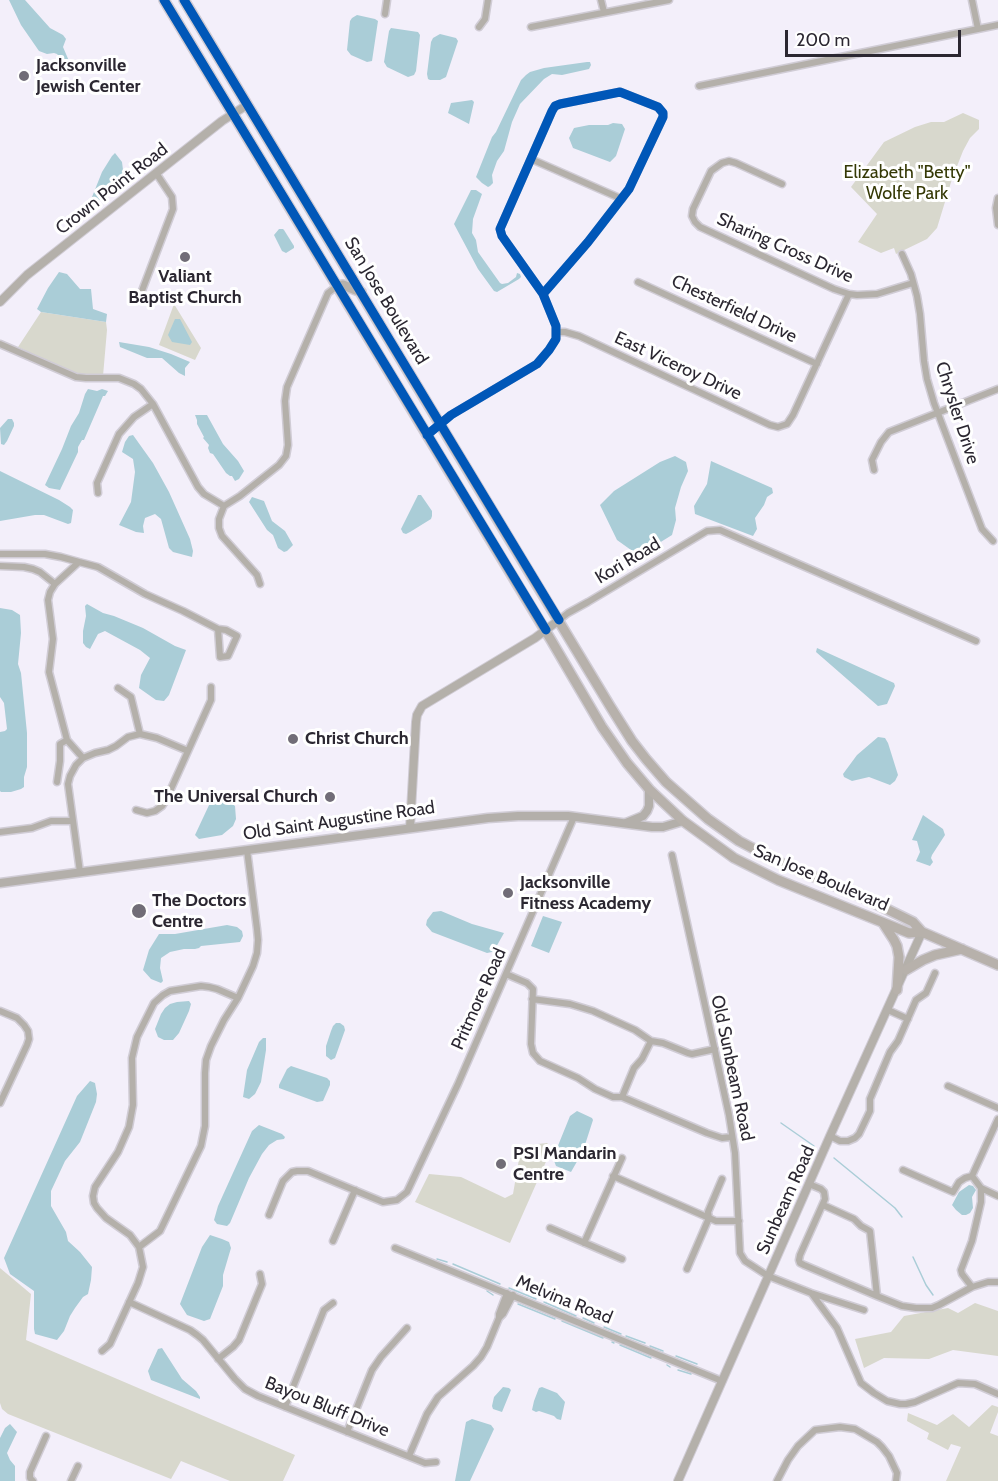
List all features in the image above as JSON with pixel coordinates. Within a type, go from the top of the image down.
[{"type":"main road","name":"San Jose Boulevard","points":[[164,0],[607,734],[649,789],[683,821],[722,850],[758,871],[909,933],[922,932],[998,965]]},
{"type":"main road","points":[[177,0],[186,3]]},
{"type":"main road","name":"San Jose Boulevard","points":[[186,3],[632,741],[646,759],[666,782],[729,835],[778,862],[913,921],[922,932]]},
{"type":"main road","points":[[288,205],[295,204],[311,210]]},
{"type":"main road","points":[[326,266],[341,273],[350,274]]},
{"type":"main road","points":[[337,286],[344,285],[361,292]]},
{"type":"main road","points":[[625,823],[643,816],[647,811],[649,789]]},
{"type":"main road","name":"Old Saint Augustine Road","points":[[0,883],[498,817],[574,817],[663,827],[683,821]]},
{"type":"main road","points":[[883,923],[897,946],[899,957],[897,990]]},
{"type":"main road","points":[[906,970],[935,955],[962,949]]},
{"type":"street","points":[[385,14],[387,0]]},
{"type":"street","points":[[480,27],[485,19],[488,0]]},
{"type":"street","points":[[601,0],[604,12]]},
{"type":"street","points":[[531,27],[669,0]]},
{"type":"street","points":[[972,0],[978,29]]},
{"type":"street","points":[[699,86],[998,25]]},
{"type":"street","points":[[427,435],[451,415],[537,364],[556,339],[557,332],[552,313],[543,294],[500,229],[555,106],[620,92],[658,107],[663,117],[633,182],[588,242],[543,294]]},
{"type":"street","name":"Crown Point Road","points":[[0,302],[27,275],[222,120],[247,105]]},
{"type":"street","points":[[531,159],[622,199]]},
{"type":"street","name":"Sharing Cross Drive","points":[[782,184],[736,163],[722,162],[711,171],[693,209],[692,216],[700,227],[849,294],[877,294],[913,283]]},
{"type":"street","points":[[140,296],[173,209],[172,197],[156,173]]},
{"type":"street","points":[[998,198],[996,208],[998,225]]},
{"type":"street","name":"Chrysler Drive","points":[[902,254],[911,274],[921,314],[927,380],[982,529],[993,541]]},
{"type":"street","name":"Chesterfield Drive","points":[[638,282],[817,364]]},
{"type":"street","points":[[260,584],[257,574],[222,536],[219,519],[224,506],[279,465],[286,456],[288,445],[285,401],[287,387],[328,293],[337,286]]},
{"type":"street","points":[[817,364],[849,294]]},
{"type":"street","name":"East Viceroy Drive","points":[[557,332],[579,336],[778,427],[787,424],[793,415],[817,364]]},
{"type":"street","points":[[0,344],[76,377],[111,378],[126,381],[141,389],[153,404],[198,487],[204,494],[224,506]]},
{"type":"street","points":[[874,471],[872,460],[881,442],[890,432],[998,389]]},
{"type":"street","points":[[98,493],[98,483],[119,434],[134,417],[153,404]]},
{"type":"street","name":"Kori Road","points":[[410,828],[416,722],[419,711],[426,703],[536,638],[568,613],[707,531],[720,530],[976,641]]},
{"type":"street","points":[[0,554],[61,556],[98,567],[218,630],[226,630],[237,636],[228,656],[220,657],[218,630]]},
{"type":"street","points":[[79,562],[55,584],[48,600],[53,639],[49,672],[67,740],[83,758]]},
{"type":"street","points":[[0,566],[33,569],[55,584]]},
{"type":"street","points":[[136,810],[147,813],[155,811],[166,800],[211,700],[211,687]]},
{"type":"street","points":[[118,688],[130,697],[140,734]]},
{"type":"street","points":[[80,872],[68,784],[76,765],[83,758],[108,750],[128,737],[140,734],[158,738],[188,751]]},
{"type":"street","points":[[57,782],[60,744],[67,740]]},
{"type":"street","name":"Pritmore Road","points":[[355,1190],[383,1202],[397,1200],[407,1192],[458,1084],[574,817]]},
{"type":"street","points":[[0,832],[32,828],[51,821],[72,821]]},
{"type":"street","points":[[139,1247],[160,1231],[201,1146],[205,1126],[206,1060],[224,1020],[254,966],[258,940],[247,850]]},
{"type":"street","name":"Old Sunbeam Road","points":[[672,855],[715,1049],[735,1153],[739,1246],[743,1259],[768,1276],[864,1310]]},
{"type":"street","name":"Sunbeam Road","points":[[678,1481],[922,932]]},
{"type":"street","points":[[830,1136],[840,1141],[848,1141],[859,1134],[870,1111],[870,1099],[890,1052],[898,1041],[916,1000],[926,993],[935,973]]},
{"type":"street","points":[[506,974],[531,986],[531,1044],[533,1053],[540,1061],[613,1097],[622,1096],[707,1133],[722,1138],[732,1137]]},
{"type":"street","points":[[102,1351],[110,1344],[143,1267],[139,1247],[130,1236],[106,1218],[94,1203],[93,1196],[95,1187],[118,1152],[132,1117],[132,1059],[137,1037],[154,1002],[162,994],[201,986],[217,989],[238,998]]},
{"type":"street","points":[[532,999],[570,1004],[593,1011],[635,1030],[651,1041],[692,1054],[715,1049]]},
{"type":"street","points":[[888,1010],[908,1019]]},
{"type":"street","points":[[0,1011],[24,1024],[29,1039],[0,1103]]},
{"type":"street","points":[[622,1096],[634,1068],[642,1059],[651,1041]]},
{"type":"street","points":[[948,1086],[998,1108]]},
{"type":"street","points":[[903,1170],[953,1192],[959,1182],[972,1176],[998,1119]]},
{"type":"street","points":[[584,1243],[622,1158]]},
{"type":"street","points":[[269,1215],[283,1181],[292,1172],[308,1171],[355,1190],[333,1242]]},
{"type":"street","points":[[614,1176],[716,1221],[739,1221]]},
{"type":"street","points":[[972,1176],[981,1188],[998,1196]]},
{"type":"street","points":[[687,1269],[709,1218],[708,1212],[722,1179]]},
{"type":"street","points":[[809,1184],[821,1189],[825,1199],[800,1256],[800,1263],[902,1306],[916,1308],[932,1308],[972,1287],[988,1282],[998,1282]]},
{"type":"street","points":[[972,1287],[961,1269],[976,1226],[981,1202],[981,1188]]},
{"type":"street","points":[[823,1205],[854,1219],[861,1227],[870,1231],[877,1296]]},
{"type":"street","points":[[549,1227],[622,1259]]},
{"type":"street","name":"Melvina Road","points":[[395,1248],[722,1381]]},
{"type":"street","points":[[218,1359],[239,1340],[262,1284],[260,1274]]},
{"type":"street","points":[[811,1293],[837,1328],[861,1383],[887,1401],[900,1404],[915,1402],[958,1383],[975,1384],[998,1394]]},
{"type":"street","points":[[409,1456],[432,1405],[444,1390],[481,1357],[503,1314],[510,1294]]},
{"type":"street","name":"Bayou Bluff Drive","points":[[129,1302],[190,1330],[203,1340],[245,1389],[258,1396],[425,1463],[436,1462]]},
{"type":"street","points":[[285,1407],[324,1310],[333,1303]]},
{"type":"street","points":[[347,1432],[372,1370],[407,1328]]},
{"type":"street","points":[[777,1481],[798,1446],[815,1430],[840,1427],[855,1429],[877,1442],[889,1456],[897,1473],[896,1481]]},
{"type":"street","points":[[33,1481],[30,1478],[30,1472],[46,1436]]},
{"type":"street","points":[[71,1481],[78,1466]]},
{"type":"green space","name":"Elizabeth \"Betty\" Wolfe Park","points":[[963,113],[979,120],[979,129],[970,138],[963,151],[937,228],[927,239],[896,254],[894,248],[881,253],[858,242],[877,214],[851,187],[884,142],[915,127],[931,122],[944,122]]},
{"type":"green space","points":[[174,304],[201,348],[195,360],[159,345]]},
{"type":"green space","points":[[41,312],[106,322],[103,376],[82,375],[61,368],[18,347]]},
{"type":"green space","points":[[547,1143],[552,1148],[510,1243],[415,1202],[429,1174],[461,1177],[505,1198],[513,1194],[519,1159],[528,1145]]},
{"type":"green space","points":[[0,1268],[31,1294],[26,1340],[295,1455],[283,1481],[230,1481],[181,1461],[171,1479],[8,1414],[2,1409],[0,1403]]},
{"type":"green space","points":[[975,1303],[998,1311],[998,1356],[953,1350],[929,1359],[884,1358],[864,1368],[855,1339],[891,1332],[904,1316],[948,1308],[958,1313]]},
{"type":"green space","points":[[992,1405],[998,1407],[990,1433],[998,1436],[998,1481],[946,1481],[961,1447],[951,1444],[948,1450],[927,1439],[929,1433],[907,1421],[908,1413],[937,1425],[953,1414],[969,1427]]},
{"type":"water","points":[[9,0],[25,0],[50,28],[63,35],[66,39],[63,47],[68,63],[57,54],[39,51],[21,25]]},
{"type":"water","points":[[357,15],[378,21],[372,61],[367,62],[351,55],[347,50],[350,21]]},
{"type":"water","points":[[391,28],[418,32],[420,35],[414,75],[408,77],[387,67],[384,62]]},
{"type":"water","points":[[440,34],[456,38],[458,41],[446,77],[440,80],[430,80],[427,74],[431,42]]},
{"type":"water","points":[[590,62],[589,69],[562,75],[552,74],[544,79],[520,104],[504,151],[492,175],[493,183],[488,187],[482,183],[476,177],[492,137],[521,80],[530,72],[544,68]]},
{"type":"water","points":[[472,100],[474,102],[469,124],[448,113],[451,103]]},
{"type":"water","points":[[622,124],[625,129],[616,156],[610,162],[573,148],[569,138],[574,128]]},
{"type":"water","points":[[115,153],[122,162],[124,178],[89,209],[102,172]]},
{"type":"water","points":[[471,190],[482,194],[473,219],[472,233],[478,252],[500,283],[508,283],[516,277],[517,273],[521,277],[497,292],[478,269],[454,224]]},
{"type":"water","points":[[279,229],[284,230],[294,246],[286,253],[282,251],[274,235]]},
{"type":"water","points":[[59,272],[67,274],[80,289],[91,289],[93,309],[107,314],[106,322],[41,312],[37,309]]},
{"type":"water","points":[[175,319],[180,319],[192,342],[190,345],[172,342],[168,335]]},
{"type":"water","points":[[119,342],[149,347],[190,362],[185,368],[185,376],[162,358],[147,358],[120,347]]},
{"type":"water","points":[[88,389],[108,391],[103,396],[84,440],[78,447],[78,452],[60,490],[49,488],[45,485]]},
{"type":"water","points":[[195,415],[207,415],[223,444],[244,471],[239,479],[235,481],[226,473],[210,453],[209,445],[203,438]]},
{"type":"water","points":[[8,419],[12,419],[14,426],[4,445],[1,444],[0,428]]},
{"type":"water","points":[[133,435],[153,463],[169,492],[190,539],[192,557],[173,552],[169,548],[161,519],[155,514],[145,518],[144,533],[119,525],[131,502],[135,472],[133,459],[122,452],[125,442],[129,436]]},
{"type":"water","points":[[675,456],[686,462],[688,471],[675,508],[676,520],[672,535],[643,553],[631,550],[617,540],[600,505],[614,491],[660,462]]},
{"type":"water","points":[[711,461],[772,488],[773,493],[767,497],[755,518],[757,529],[753,536],[695,514],[694,506],[707,484]]},
{"type":"water","points":[[0,471],[70,507],[73,510],[71,523],[68,524],[44,515],[0,521]]},
{"type":"water","points":[[418,495],[421,495],[432,511],[431,519],[406,534],[403,533],[401,529]]},
{"type":"water","points":[[252,497],[264,501],[272,521],[285,531],[293,545],[287,551],[284,552],[278,548],[273,535],[267,530],[249,502]]},
{"type":"water","points":[[87,604],[103,613],[143,628],[186,650],[169,695],[164,701],[156,700],[139,688],[141,675],[150,658],[140,650],[105,631],[98,634],[90,649],[86,647],[83,643],[83,631]]},
{"type":"water","points":[[0,608],[12,610],[20,615],[18,664],[21,673],[27,733],[27,767],[24,787],[11,792],[0,791],[0,732],[7,729],[4,703],[0,697]]},
{"type":"water","points":[[817,648],[894,683],[895,686],[887,704],[878,706],[816,652]]},
{"type":"water","points":[[878,737],[885,738],[888,743],[898,775],[895,781],[890,785],[869,777],[852,781],[844,777],[843,774],[857,755]]},
{"type":"water","points":[[219,799],[228,800],[235,806],[236,819],[233,826],[222,835],[199,839],[195,835],[210,803]]},
{"type":"water","points":[[923,815],[943,829],[945,835],[932,855],[933,862],[930,866],[916,861],[920,852],[917,841],[912,840]]},
{"type":"water","points":[[441,911],[472,924],[504,933],[495,949],[487,953],[432,932],[426,925],[427,920],[433,912]]},
{"type":"water","points":[[543,916],[562,922],[549,953],[531,946]]},
{"type":"water","points":[[227,925],[237,927],[242,931],[243,936],[240,942],[170,952],[161,958],[160,968],[163,981],[161,983],[151,979],[143,970],[149,950],[159,934],[175,934]]},
{"type":"water","points":[[189,1001],[191,1004],[189,1011],[179,1033],[173,1040],[158,1037],[155,1029],[165,1008],[170,1004]]},
{"type":"water","points":[[336,1023],[344,1026],[345,1030],[335,1058],[331,1060],[326,1056],[326,1046]]},
{"type":"water","points":[[263,1038],[266,1038],[266,1050],[261,1082],[255,1094],[249,1099],[243,1097],[247,1070]]},
{"type":"water","points":[[291,1066],[330,1081],[323,1101],[317,1102],[279,1088],[287,1069]]},
{"type":"water","points":[[90,1081],[95,1083],[96,1102],[80,1142],[65,1161],[51,1191],[51,1206],[66,1232],[68,1241],[92,1267],[91,1280],[88,1294],[75,1308],[57,1340],[35,1334],[34,1291],[10,1274],[4,1258],[77,1096]]},
{"type":"water","points":[[577,1111],[593,1120],[583,1151],[571,1172],[556,1166],[553,1158],[570,1116]]},
{"type":"water","points":[[259,1125],[285,1137],[269,1145],[262,1154],[230,1223],[227,1226],[217,1224],[214,1220],[218,1206],[252,1131]]},
{"type":"water","points":[[969,1185],[976,1190],[972,1197],[973,1208],[970,1213],[962,1215],[952,1205],[959,1192]]},
{"type":"water","points":[[210,1235],[229,1242],[231,1248],[223,1275],[223,1286],[210,1319],[204,1321],[187,1315],[180,1304],[202,1247]]},
{"type":"water","points":[[162,1348],[182,1379],[196,1391],[200,1399],[151,1380],[148,1371],[158,1349]]},
{"type":"water","points":[[503,1387],[511,1390],[502,1412],[493,1409],[492,1406],[494,1397]]},
{"type":"water","points":[[539,1388],[557,1393],[565,1402],[561,1420],[532,1410]]},
{"type":"water","points":[[472,1419],[491,1425],[494,1429],[470,1481],[455,1481],[466,1422]]},
{"type":"water","points":[[10,1424],[17,1432],[7,1453],[15,1466],[15,1481],[0,1481],[0,1438]]},
{"type":"waterway","points":[[781,1123],[814,1146]]},
{"type":"waterway","points":[[834,1158],[895,1208],[902,1217]]},
{"type":"waterway","points":[[913,1257],[933,1295]]},
{"type":"waterway","points":[[437,1259],[447,1262]]},
{"type":"waterway","points":[[453,1264],[500,1284]]},
{"type":"waterway","points":[[509,1288],[536,1299]]},
{"type":"waterway","points":[[487,1291],[493,1295]]},
{"type":"waterway","points":[[544,1302],[576,1316]]},
{"type":"waterway","points":[[518,1304],[555,1319]]},
{"type":"waterway","points":[[583,1318],[594,1323]]},
{"type":"waterway","points":[[562,1321],[603,1338]]},
{"type":"waterway","points":[[604,1327],[621,1334]]},
{"type":"waterway","points":[[626,1336],[645,1343]]},
{"type":"waterway","points":[[620,1345],[651,1358]]},
{"type":"waterway","points":[[650,1346],[663,1351]]},
{"type":"waterway","points":[[676,1356],[697,1364]]},
{"type":"waterway","points":[[678,1370],[691,1374]]},
{"type":"cycle path","points":[[164,0],[546,630]]},
{"type":"cycle path","points":[[184,0],[559,620]]},
{"type":"cycle path","points":[[427,435],[451,415],[537,364],[556,339],[556,326],[543,294],[502,236],[500,229],[555,106],[620,92],[658,107],[663,117],[629,189],[588,242],[543,294]]},
{"type":"place","name":"Jacksonville Jewish Center","points":[[24,76]]},
{"type":"place","name":"Valiant Baptist Church","points":[[185,257]]},
{"type":"place","name":"Christ Church","points":[[293,739]]},
{"type":"place","name":"The Universal Church","points":[[330,797]]},
{"type":"place","name":"Jacksonville Fitness Academy","points":[[508,893]]},
{"type":"place","name":"The Doctors Centre","points":[[139,911]]},
{"type":"place","name":"PSI Mandarin Centre","points":[[501,1164]]}]
